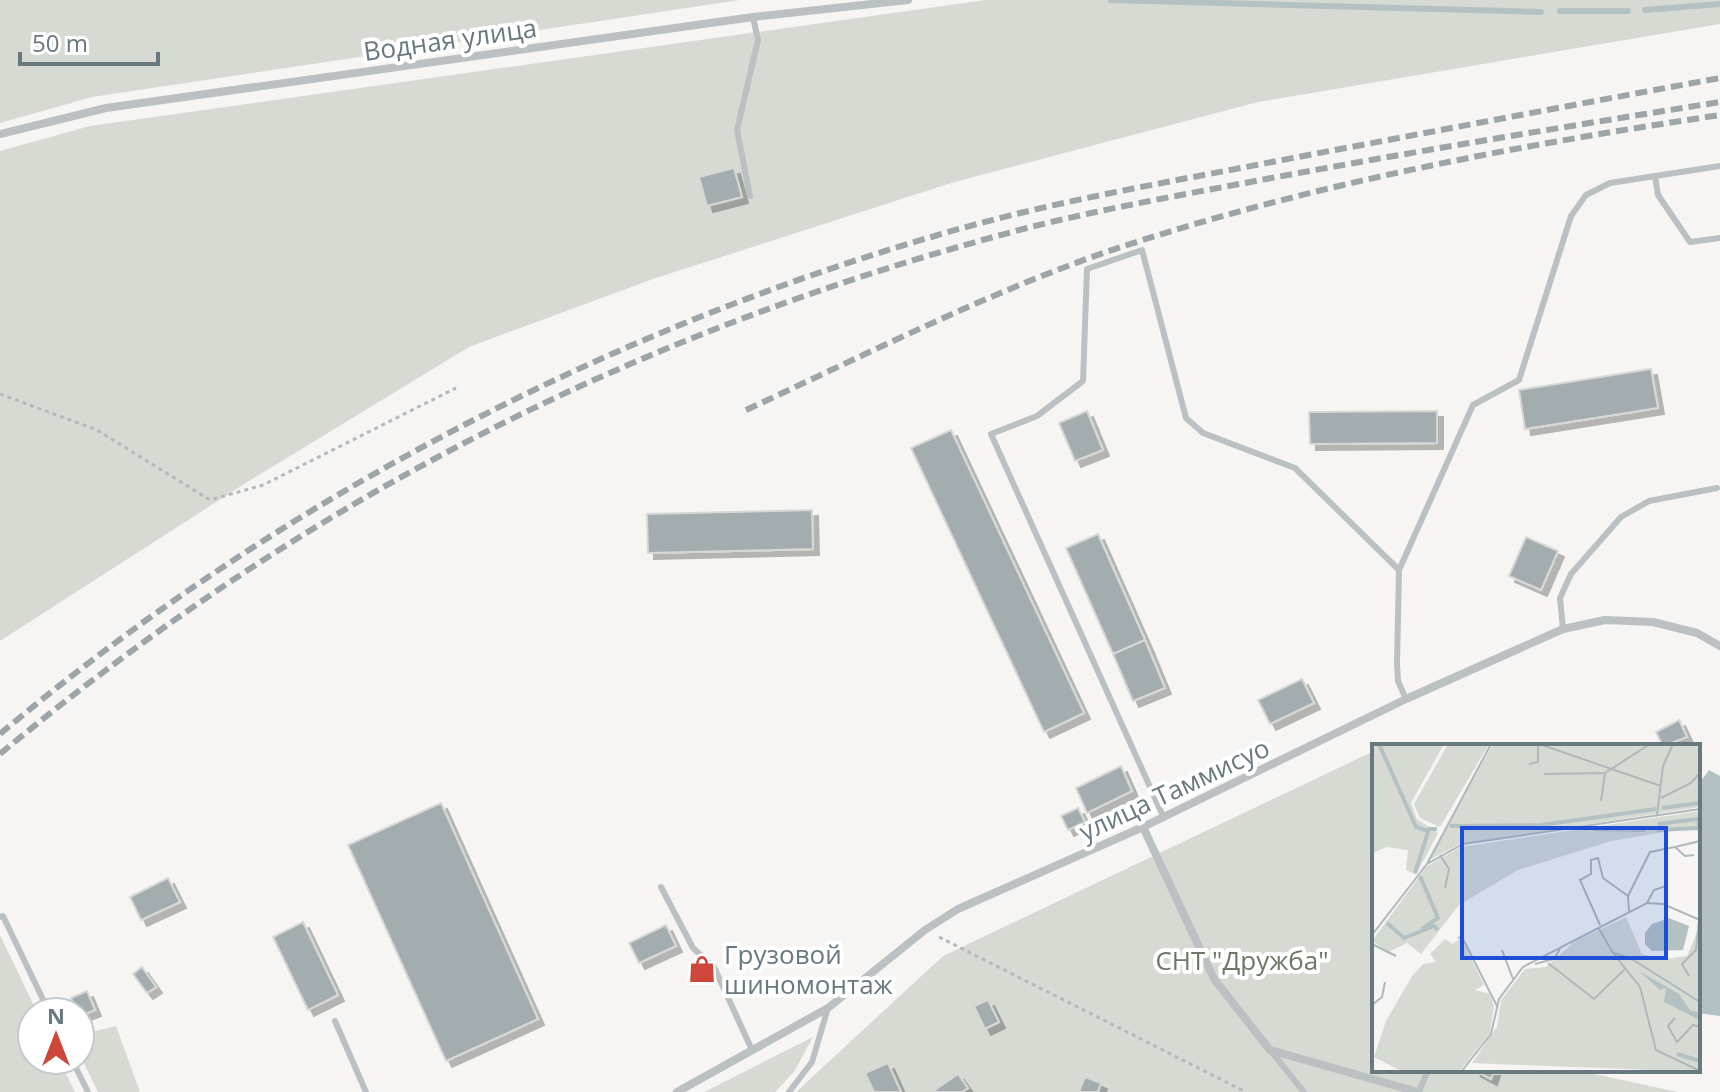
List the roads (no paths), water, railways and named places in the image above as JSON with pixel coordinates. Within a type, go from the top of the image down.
[{"type":"street","name":"Водная улица","points":[[0,134],[106,108],[753,17],[908,0]]},
{"type":"street","name":"улица Таммисуо","points":[[677,1092],[828,1008],[925,930],[958,909],[1164,818],[1406,699],[1563,629],[1605,620],[1653,622],[1697,633],[1720,646]]},
{"type":"street","points":[[1143,827],[1214,979],[1270,1050],[1418,1092]]},
{"type":"lane","points":[[750,196],[737,130],[758,40],[753,17]]},
{"type":"lane","points":[[1406,699],[1398,681],[1397,663],[1399,570],[1473,405],[1519,380],[1571,216],[1586,195],[1610,183],[1720,166]]},
{"type":"lane","points":[[1655,176],[1658,195],[1690,242],[1720,238]]},
{"type":"lane","points":[[1164,818],[991,434],[1037,416],[1083,381],[1087,269],[1142,250],[1186,418],[1203,433],[1295,468],[1399,570]]},
{"type":"lane","points":[[1563,629],[1560,598],[1571,574],[1621,517],[1649,501],[1717,488]]},
{"type":"lane","points":[[661,887],[693,948],[714,967],[752,1050]]},
{"type":"lane","points":[[0,917],[3,916],[41,996]]},
{"type":"lane","points":[[789,1092],[812,1062],[828,1008]]},
{"type":"lane","points":[[335,1021],[366,1092]]},
{"type":"lane","points":[[1270,1050],[1304,1092]]},
{"type":"lane","points":[[1418,1092],[1427,1072]]},
{"type":"waterway","points":[[1111,0],[1541,12]]},
{"type":"waterway","points":[[1645,10],[1720,4]]},
{"type":"waterway","points":[[1560,11],[1628,11]]},
{"type":"railway","points":[[0,734],[104,651],[213,574],[326,502],[443,436],[563,376],[686,323],[811,276],[938,235],[1064,203],[1720,78]]},
{"type":"railway","points":[[0,754],[117,662],[236,578],[358,502],[484,433],[613,371],[746,317],[884,269],[1087,214],[1379,159],[1720,102]]},
{"type":"railway","points":[[746,410],[1015,287],[1106,252],[1181,228],[1333,187],[1410,170],[1565,140],[1720,115]]},
{"type":"place","name":"Грузовой шиномонтаж","points":[[702,969]]},
{"type":"park label","name":"СНТ \"Дружба\"","points":[[1242,960]]}]
